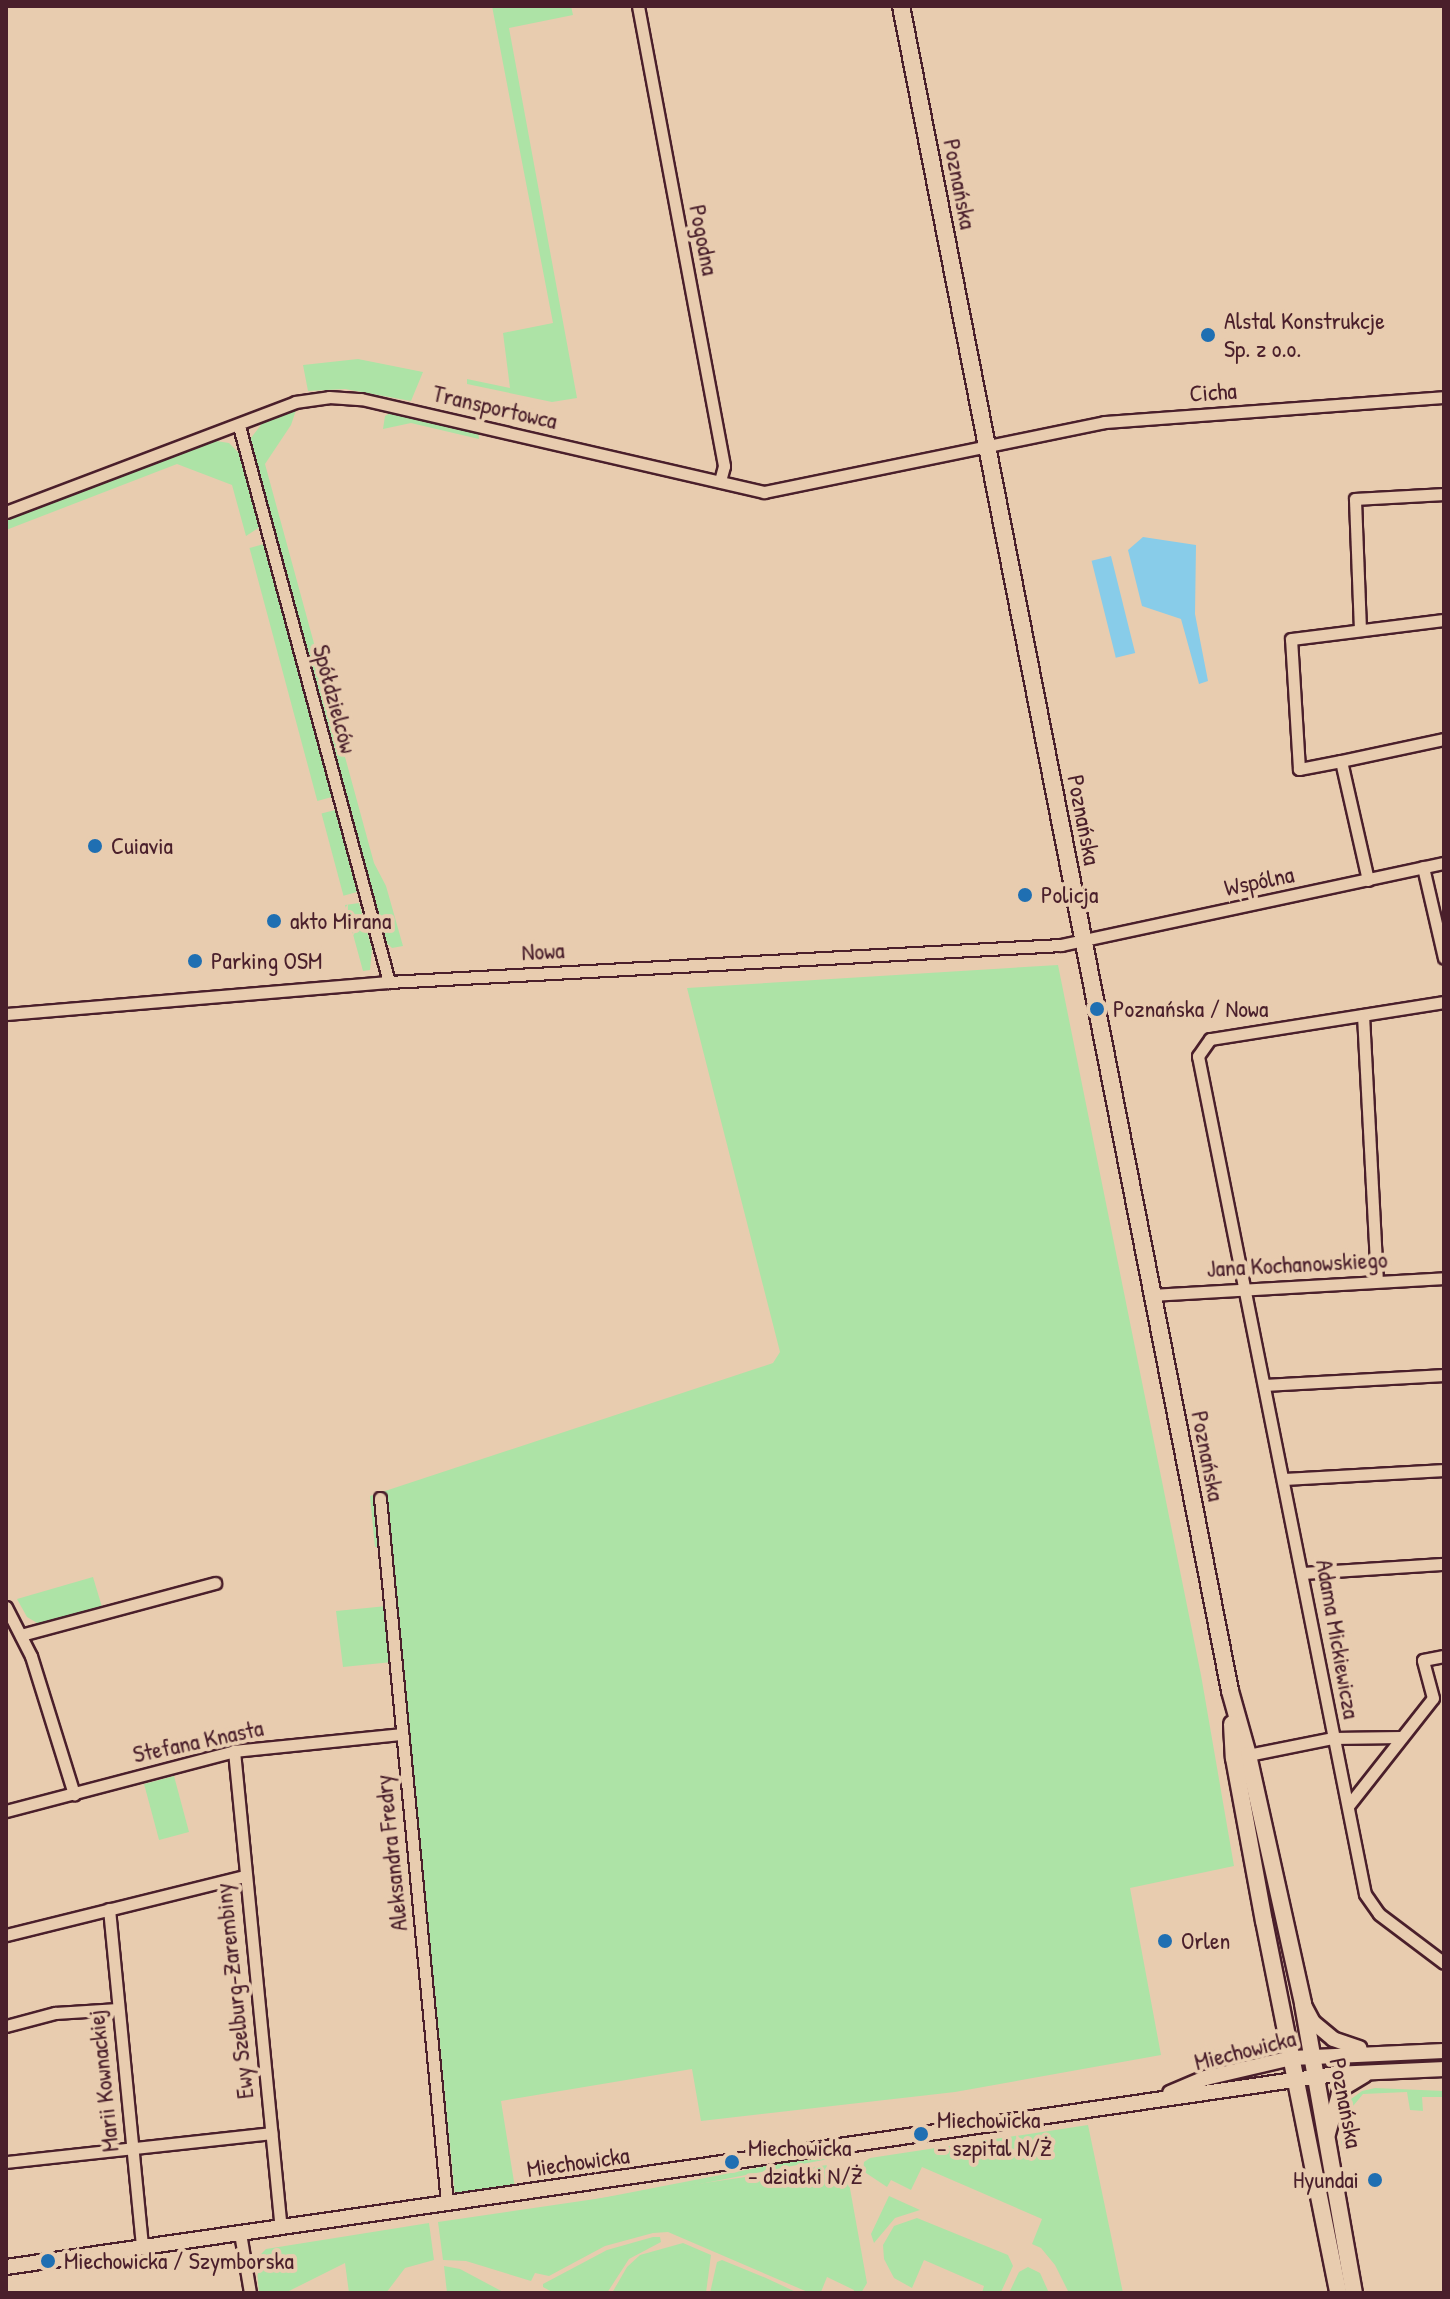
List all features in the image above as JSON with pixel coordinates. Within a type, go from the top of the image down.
[{"type":"main road","name":"Poznańska","points":[[901,6],[1230,1691],[1296,2081],[1338,2293]]},
{"type":"main road","name":"Poznańska","points":[[1241,1756],[1303,2004],[1354,2293]]},
{"type":"street","name":"Pogodna","points":[[638,6],[724,466],[720,481]]},
{"type":"street","name":"Transportowca","points":[[6,512],[239,426],[295,402],[352,397],[764,492],[986,445]]},
{"type":"street","name":"Cicha","points":[[986,445],[1104,422],[1444,397]]},
{"type":"street","name":"Spółdzielców","points":[[239,426],[389,982]]},
{"type":"street","points":[[1360,630],[1355,499],[1444,494]]},
{"type":"street","points":[[1444,620],[1291,639],[1299,769],[1444,739]]},
{"type":"street","points":[[1341,761],[1368,880]]},
{"type":"street","name":"Wspólna","points":[[1083,942],[1444,863]]},
{"type":"street","points":[[1423,867],[1444,958]]},
{"type":"street","name":"Nowa","points":[[6,1014],[389,982],[1083,942]]},
{"type":"street","points":[[1377,1281],[1363,1015],[1444,1002]]},
{"type":"street","name":"Adama Mickiewicza","points":[[1363,1015],[1210,1039],[1198,1056],[1304,1573],[1365,1894],[1379,1914],[1444,1963]]},
{"type":"street","name":"Jana Kochanowskiego","points":[[1152,1295],[1444,1278]]},
{"type":"street","points":[[1265,1385],[1444,1375]]},
{"type":"street","points":[[1285,1479],[1444,1470]]},
{"type":"street","name":"Aleksandra Fredry","points":[[380,1498],[447,2203]]},
{"type":"street","points":[[1304,1573],[1444,1564]]},
{"type":"street","points":[[21,1635],[215,1583]]},
{"type":"street","points":[[6,1607],[21,1635],[74,1794]]},
{"type":"street","points":[[1348,1806],[1433,1698],[1423,1660],[1444,1656]]},
{"type":"street","name":"Stefana Knasta","points":[[6,1811],[234,1751],[402,1734]]},
{"type":"street","points":[[1241,1756],[1333,1738],[1401,1737]]},
{"type":"street","name":"Ewy Szelburg-Zarembiny","points":[[234,1751],[281,2227]]},
{"type":"street","points":[[6,1935],[245,1876]]},
{"type":"street","name":"Marii Kownackiej","points":[[109,1909],[142,2248]]},
{"type":"street","points":[[1303,2004],[1313,2022],[1340,2044],[1383,2052]]},
{"type":"street","points":[[6,2026],[55,2013],[118,2009]]},
{"type":"street","name":"Miechowicka","points":[[1155,2100],[1206,2078],[1292,2058],[1444,2051]]},
{"type":"street","name":"Miechowicka","points":[[6,2267],[1317,2077],[1444,2069]]},
{"type":"street","points":[[1328,2134],[1340,2090],[1373,2072]]},
{"type":"street","points":[[6,2162],[271,2133]]},
{"type":"street","points":[[240,2233],[250,2293]]},
{"type":"green space","points":[[492,6],[571,6],[573,15],[509,28],[577,398],[552,402],[467,384],[467,379],[510,388],[503,333],[553,323]]},
{"type":"green space","points":[[358,359],[423,372],[411,401],[345,389],[308,391],[303,365]]},
{"type":"green space","points":[[296,410],[291,425],[265,464],[374,863],[386,886],[403,946],[392,948],[383,940],[251,445],[251,438],[263,422]]},
{"type":"green space","points":[[392,412],[478,431],[479,439],[411,423],[383,429],[385,416]]},
{"type":"green space","points":[[216,441],[229,443],[242,456],[260,527],[246,536],[232,485],[177,464],[6,530],[6,517]]},
{"type":"green space","points":[[264,544],[332,797],[317,801],[250,548]]},
{"type":"green space","points":[[335,810],[357,892],[343,896],[321,814]]},
{"type":"green space","points":[[359,903],[372,949],[370,970],[363,971],[345,905]]},
{"type":"green space","points":[[1058,965],[1201,1675],[1234,1866],[1130,1888],[1161,2055],[955,2092],[701,2121],[692,2069],[501,2101],[515,2188],[455,2196],[402,1661],[343,1667],[336,1611],[387,1606],[381,1547],[375,1547],[370,1496],[773,1363],[780,1352],[687,988]]},
{"type":"green space","points":[[93,1577],[102,1607],[39,1624],[27,1617],[17,1599]]},
{"type":"green space","points":[[174,1776],[189,1832],[159,1840],[144,1784]]},
{"type":"green space","points":[[1375,2088],[1444,2091],[1444,2097],[1422,2097],[1423,2111],[1410,2110],[1407,2092],[1363,2094],[1349,2111],[1341,2146],[1341,2132],[1351,2099],[1362,2091]]},
{"type":"green space","points":[[1088,2125],[1123,2293],[1069,2293],[1055,2265],[1041,2248],[1032,2244],[1042,2219],[922,2167],[911,2190],[891,2180],[887,2187],[863,2171],[864,2162],[870,2158]]},
{"type":"green space","points":[[838,2152],[839,2157],[448,2233],[447,2228]]},
{"type":"green space","points":[[827,2165],[838,2169],[849,2183],[867,2283],[861,2293],[853,2293],[854,2290],[827,2277],[821,2292],[810,2293],[668,2232],[605,2246],[549,2276],[535,2273],[531,2281],[466,2261],[443,2260],[438,2222]]},
{"type":"green space","points":[[889,2196],[920,2210],[895,2218],[874,2243],[871,2234]]},
{"type":"green space","points":[[917,2218],[1008,2255],[1013,2266],[1001,2292],[982,2293],[984,2286],[924,2260],[912,2288],[894,2278],[884,2259],[883,2245],[894,2226]]},
{"type":"green space","points":[[429,2223],[434,2260],[405,2268],[386,2293],[349,2293],[345,2263],[285,2293],[259,2293],[256,2259],[266,2249]]},
{"type":"green space","points":[[660,2237],[661,2242],[629,2259],[607,2293],[554,2293],[543,2287],[543,2284],[607,2250]]},
{"type":"green space","points":[[683,2243],[711,2255],[706,2293],[612,2293],[627,2267],[640,2255]]},
{"type":"green space","points":[[722,2260],[798,2293],[710,2293],[717,2262]]},
{"type":"green space","points":[[444,2266],[460,2269],[505,2293],[447,2293]]},
{"type":"green space","points":[[1028,2267],[1040,2273],[1049,2293],[1009,2293],[1019,2272]]},
{"type":"water","points":[[1143,537],[1196,545],[1195,614],[1208,681],[1199,684],[1181,619],[1142,606],[1128,550]]},
{"type":"water","points":[[1111,556],[1135,653],[1116,658],[1092,561]]},
{"type":"place","name":"Alstal Konstrukcje Sp. z o.o.","points":[[1208,335]]},
{"type":"place","name":"Cuiavia","points":[[95,846]]},
{"type":"place","name":"Policja","points":[[1025,895]]},
{"type":"place","name":"akto Mirana","points":[[274,921]]},
{"type":"place","name":"Parking OSM","points":[[195,961]]},
{"type":"place","name":"Poznańska / Nowa","points":[[1097,1009]]},
{"type":"place","name":"Orlen","points":[[1165,1941]]},
{"type":"place","name":"Miechowicka - szpital N/Ż","points":[[921,2134]]},
{"type":"place","name":"Miechowicka - działki N/Ż","points":[[732,2162]]},
{"type":"place","name":"Hyundai","points":[[1375,2180]]},
{"type":"place","name":"Miechowicka / Szymborska","points":[[48,2261]]}]
